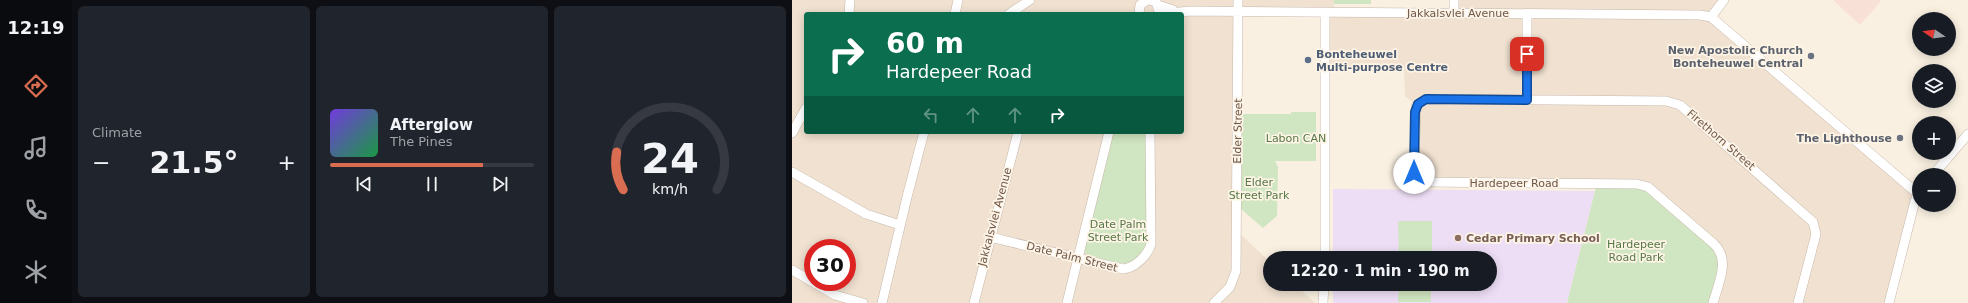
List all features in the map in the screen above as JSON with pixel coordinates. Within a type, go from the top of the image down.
[{"type":"street","points":[[849,12],[850,0]]},
{"type":"street","points":[[957,12],[958,0]]},
{"type":"street","points":[[1012,12],[1030,0]]},
{"type":"street","name":"Elder Street","points":[[1214,303],[1230,287],[1236,270],[1238,0]]},
{"type":"street","points":[[1454,0],[1454,13]]},
{"type":"street","points":[[1724,0],[1711,16],[1912,188]]},
{"type":"street","name":"Jakkalsvlei Avenue","points":[[1148,6],[1185,11],[1239,12],[1711,16]]},
{"type":"street","points":[[1325,251],[1326,12]]},
{"type":"street","points":[[1527,14],[1527,100]]},
{"type":"street","name":"Hardepeer Road","points":[[1527,100],[1426,99],[1420,102],[1416,106],[1415,112],[1414,169],[1416,176],[1420,181],[1426,182],[1644,185],[1714,244],[1720,251],[1723,265],[1713,303]]},
{"type":"street","name":"Firethorn Street","points":[[1527,100],[1676,102],[1813,222],[1816,234],[1798,303]]},
{"type":"street","points":[[792,133],[804,112]]},
{"type":"street","points":[[882,303],[923,134]]},
{"type":"street","name":"Jakkalsvlei Avenue","points":[[974,303],[1017,134]]},
{"type":"street","points":[[1067,303],[1109,134]]},
{"type":"street","name":"Date Palm Street","points":[[990,237],[1123,269],[1129,269],[1134,266],[1148,251],[1151,238],[1150,134]]},
{"type":"street","points":[[1939,168],[1968,134]]},
{"type":"street","points":[[792,172],[866,214],[900,225]]},
{"type":"street","points":[[1889,303],[1913,212]]},
{"type":"street","points":[[792,270],[835,294],[863,303]]},
{"type":"street","points":[[1323,303],[1324,291]]},
{"type":"shaded area","points":[[792,0],[1334,0],[1334,12],[1454,13],[1454,0],[1724,0],[1710,15],[1912,190],[1912,212],[1889,303],[1714,303],[1722,269],[1652,189],[1418,179],[1417,106],[1405,96],[1404,68],[1326,68],[1326,13],[1240,12],[1238,232],[1263,255],[1263,291],[1302,291],[1315,303],[792,303]]},
{"type":"shaded area","points":[[1833,0],[1880,0],[1881,1],[1860,25]]},
{"type":"shaded area","name":"Cedar Primary School","points":[[1333,189],[1595,191],[1567,303],[1333,303],[1333,291],[1497,291],[1497,251],[1333,251]]},
{"type":"green space","points":[[1334,0],[1371,0],[1371,4],[1334,4]]},
{"type":"green space","name":"Elder Street Park","points":[[1291,112],[1316,112],[1316,161],[1275,161],[1278,167],[1277,216],[1263,228],[1241,209],[1242,117],[1244,114],[1291,114]]},
{"type":"green space","name":"Date Palm Street Park","points":[[1112,135],[1147,135],[1147,244],[1135,259],[1123,264],[1090,256],[1086,254],[1084,248]]},
{"type":"green space","name":"Hardepeer Road Park","points":[[1596,187],[1637,187],[1648,191],[1715,248],[1719,263],[1709,303],[1567,303]]},
{"type":"green space","points":[[1398,221],[1432,221],[1432,251],[1399,251]]},
{"type":"green space","points":[[1399,291],[1431,291],[1431,302],[1398,302]]},
{"type":"place","name":"New Apostolic Church Bonteheuwel Central","points":[[1811,56]]},
{"type":"place","name":"Bonteheuwel Multi-purpose Centre","points":[[1308,60]]},
{"type":"place","name":"The Lighthouse","points":[[1900,138]]},
{"type":"place","name":"Cedar Primary School","points":[[1458,238]]},
{"type":"route","points":[[1414,173],[1416,106],[1426,99],[1527,100],[1527,54]]},
{"type":"park label","name":"Labon CAN","points":[[1296,138]]}]
